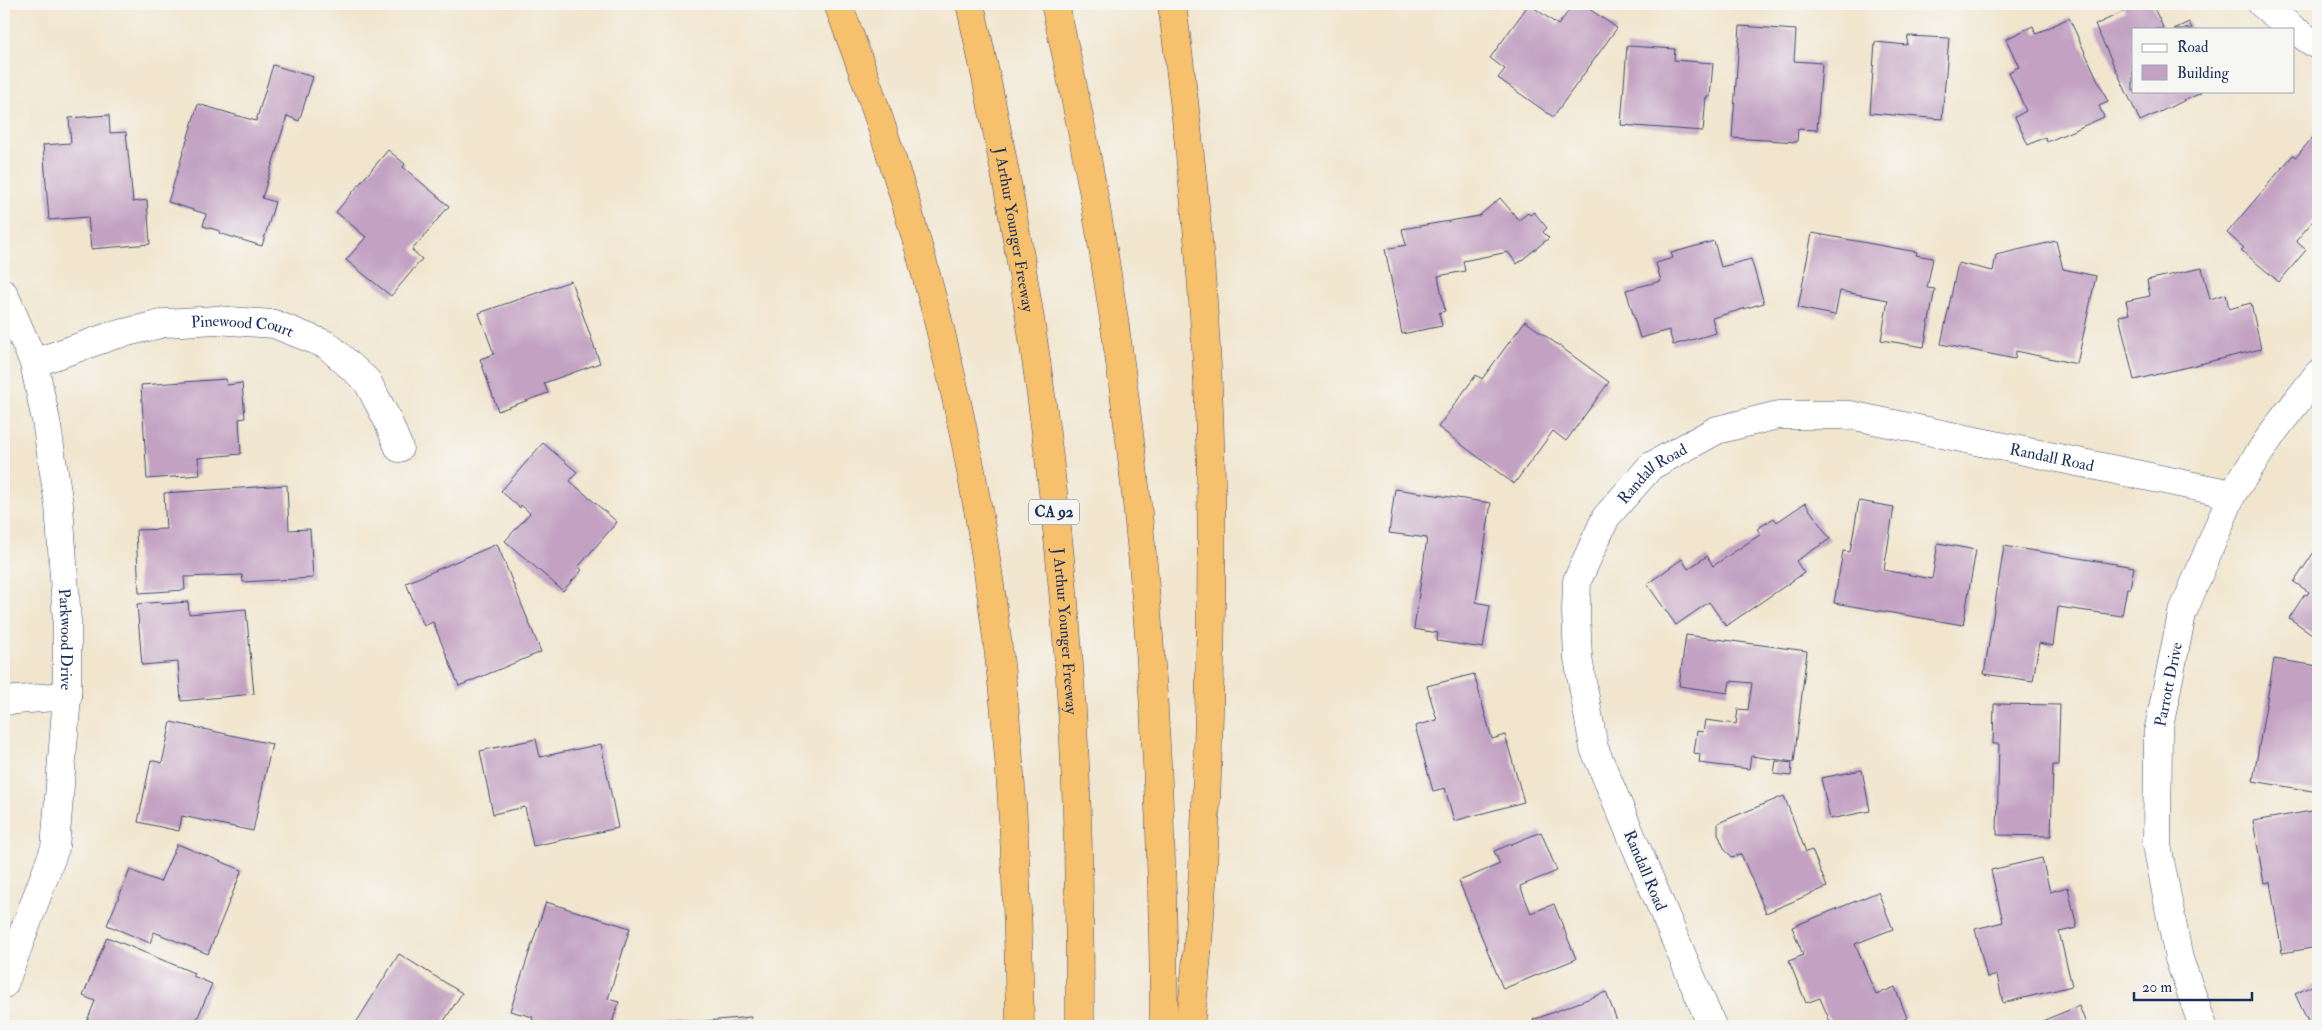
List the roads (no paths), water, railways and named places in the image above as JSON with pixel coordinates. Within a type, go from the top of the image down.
[{"type":"highway","points":[[838,4],[877,110],[915,230],[953,385],[980,521],[998,638],[1010,769],[1018,912],[1020,1026]]},
{"type":"highway","name":"J Arthur Younger Freeway","points":[[970,4],[1014,218],[1028,302],[1051,480],[1067,641],[1073,725],[1080,897],[1080,1026]]},
{"type":"highway","points":[[1055,4],[1080,122],[1106,271],[1138,510],[1148,614],[1159,785],[1164,1026]]},
{"type":"highway","points":[[1172,4],[1194,198],[1210,438],[1212,620],[1207,797],[1200,922],[1190,1026]]},
{"type":"street","points":[[2262,4],[2292,28]]},
{"type":"street","points":[[2294,30],[2318,46]]},
{"type":"street","name":"Parkwood Drive","points":[[4,294],[34,363],[46,421],[59,505],[67,621],[67,696],[55,848],[4,984]]},
{"type":"street","name":"Pinewood Court","points":[[34,363],[110,336],[165,323],[216,320],[274,324],[327,345],[367,381],[387,419],[398,448]]},
{"type":"street","name":"Parrott Drive","points":[[2203,1026],[2179,958],[2157,844],[2158,732],[2182,614],[2232,494],[2274,431],[2318,374]]},
{"type":"street","name":"Randall Road","points":[[1712,1026],[1594,748],[1578,658],[1577,581],[1606,517],[1651,466],[1717,430],[1778,415],[1850,415],[2232,494]]},
{"type":"street","points":[[4,700],[67,696]]}]
